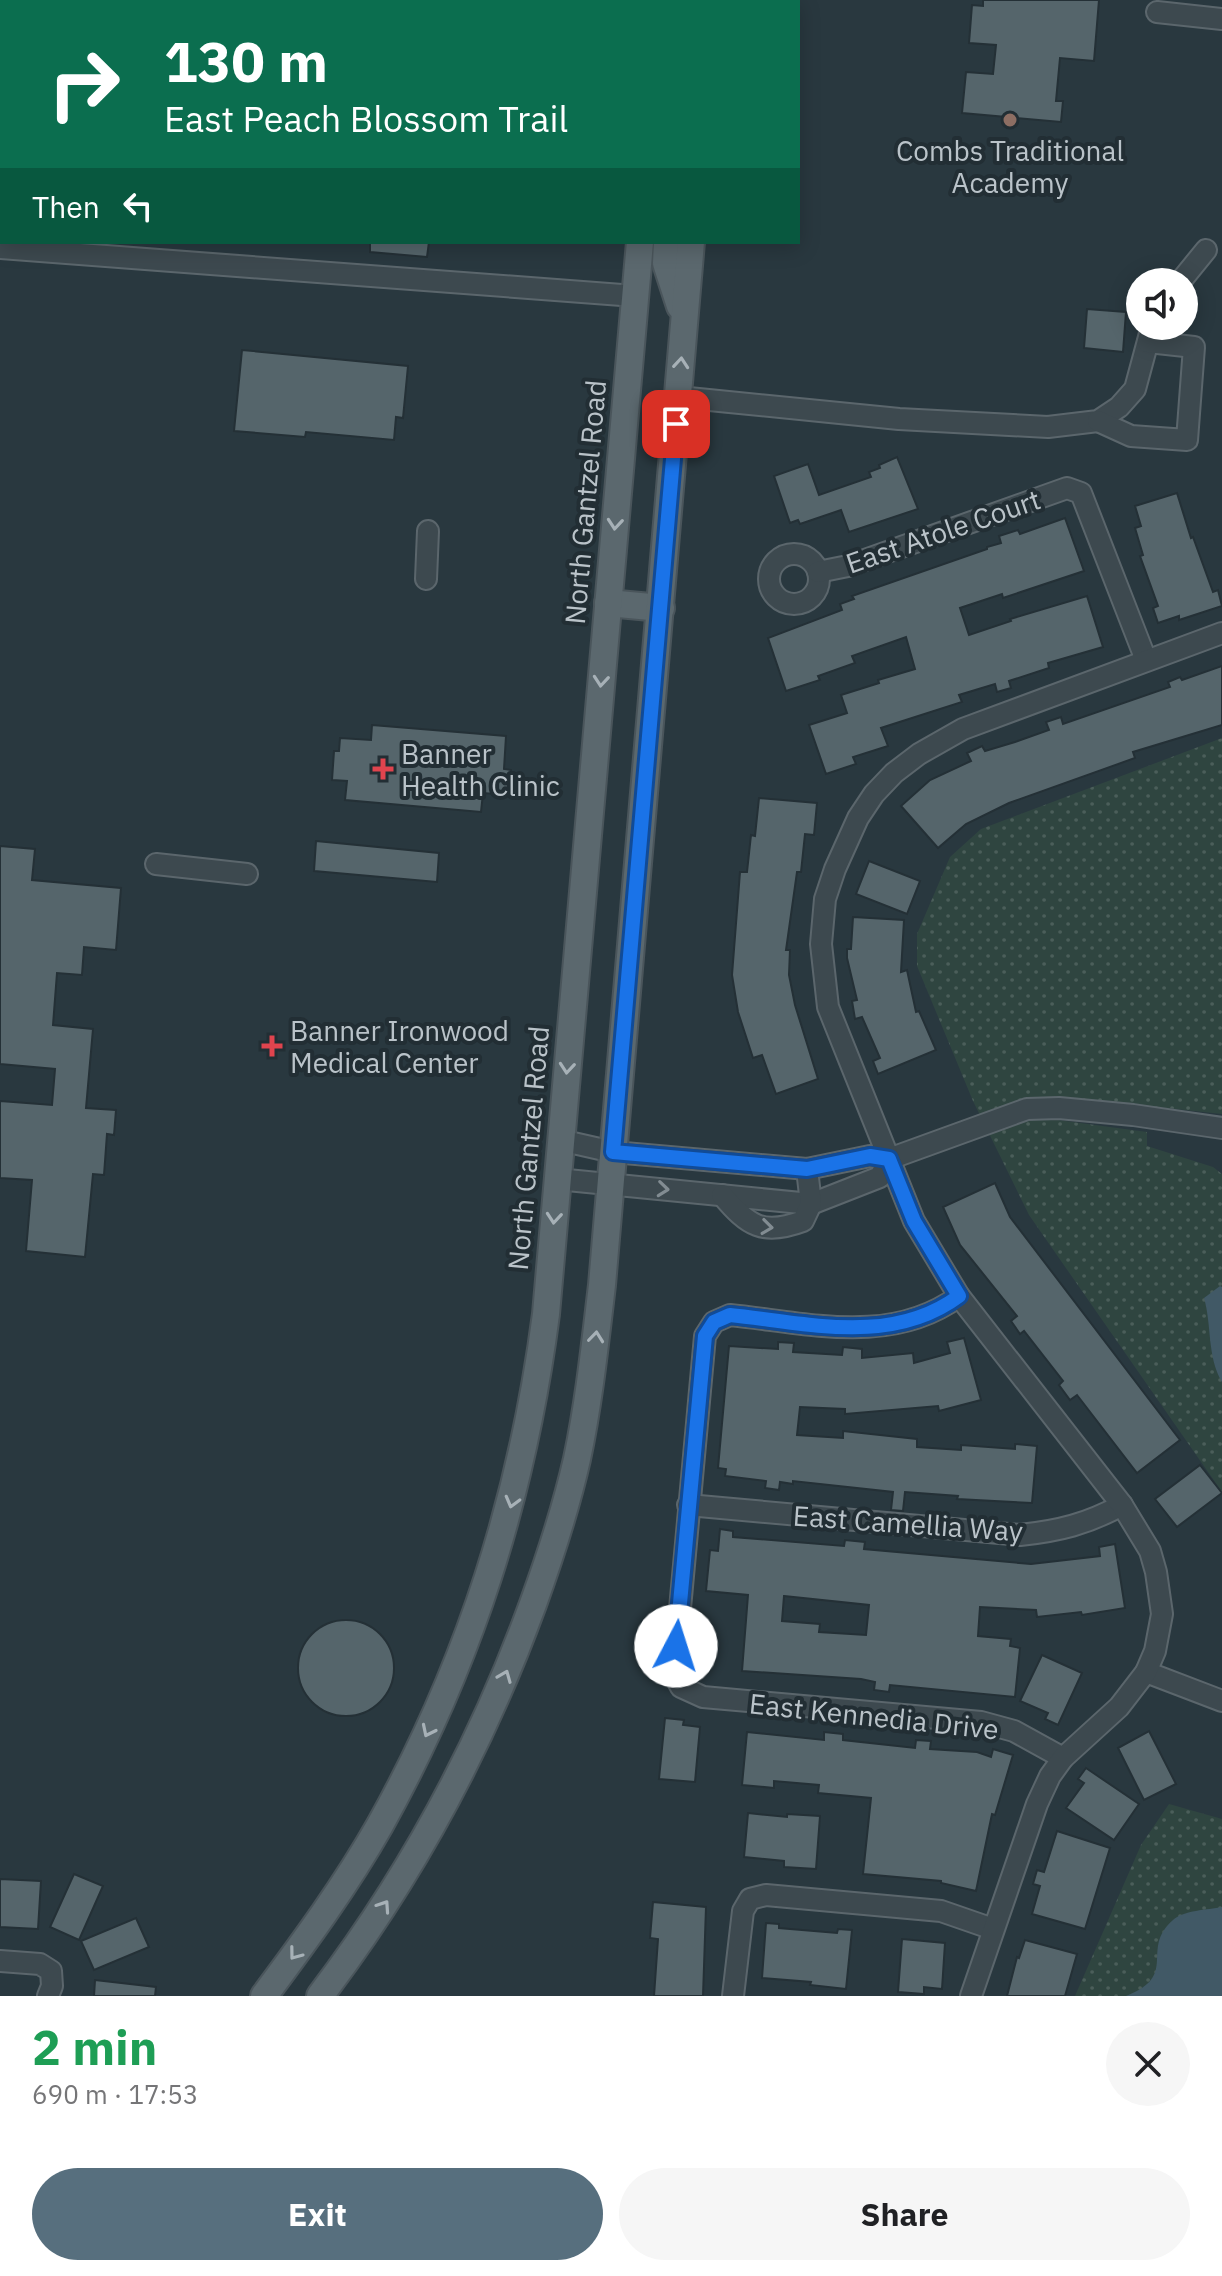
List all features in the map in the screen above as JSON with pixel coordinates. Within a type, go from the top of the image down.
[{"type":"main road","name":"North Gantzel Road","points":[[264,1996],[315,1927],[379,1827],[439,1708],[484,1596],[514,1493],[536,1388],[640,244]]},
{"type":"main road","points":[[667,244],[666,263],[685,321]]},
{"type":"main road","points":[[320,1996],[383,1909],[442,1809],[494,1702],[542,1577],[576,1462],[594,1354],[611,1183],[691,244]]},
{"type":"main road","points":[[608,603],[661,608]]},
{"type":"street","points":[[1157,12],[1222,19]]},
{"type":"street","points":[[0,248],[635,296]]},
{"type":"street","points":[[1191,268],[1206,250]]},
{"type":"street","points":[[679,397],[914,420],[1048,427],[1098,421],[1119,407],[1135,389],[1148,340]]},
{"type":"street","points":[[1098,421],[1131,436],[1187,440],[1194,347],[1170,340]]},
{"type":"street","name":"East Atole Court","points":[[818,572],[848,566],[1067,488],[1081,493],[1146,660]]},
{"type":"street","points":[[426,579],[428,531]]},
{"type":"street","points":[[971,1996],[1037,1804],[1050,1776],[1063,1758],[1119,1707],[1146,1672],[1160,1632],[1161,1593],[1150,1551],[1122,1505],[959,1296],[914,1221],[828,1007],[821,944],[825,899],[849,835],[874,794],[894,773],[938,742],[963,729],[1222,633]]},
{"type":"street","points":[[156,864],[247,874]]},
{"type":"street","points":[[560,1140],[613,1152],[807,1169],[870,1156],[889,1159],[1027,1109],[1059,1108],[1133,1115],[1222,1128]]},
{"type":"street","points":[[557,1179],[811,1204],[880,1177],[889,1159]]},
{"type":"street","points":[[722,1195],[738,1214],[753,1225],[784,1228],[803,1221],[811,1204],[807,1169]]},
{"type":"street","points":[[688,1505],[705,1336],[714,1322],[730,1315],[857,1328],[885,1327],[940,1310],[959,1296]]},
{"type":"street","name":"East Camellia Way","points":[[688,1505],[1020,1535],[1054,1532],[1093,1521],[1122,1505]]},
{"type":"street","name":"East Kennedia Drive","points":[[688,1505],[674,1674],[681,1687],[703,1697],[981,1722],[1014,1731],[1063,1758]]},
{"type":"street","points":[[1146,1672],[1222,1701]]},
{"type":"street","points":[[733,1996],[743,1911],[750,1899],[766,1895],[918,1908],[941,1911],[993,1929]]},
{"type":"street","points":[[0,1961],[40,1964],[51,1971],[52,1986],[48,1996]]},
{"type":"green space","points":[[1222,738],[1222,1114],[1055,1096],[1058,1120],[1147,1132],[1147,1146],[1213,1167],[1222,1174],[1222,1492],[1029,1215],[973,1101],[917,966],[917,934],[950,857],[981,829]]},
{"type":"green space","points":[[1169,1804],[1222,1819],[1222,1996],[1075,1996],[1141,1845]]},
{"type":"water","points":[[1220,1286],[1222,1382],[1214,1362],[1204,1298]]},
{"type":"water","points":[[1222,1907],[1222,1996],[1126,1996],[1142,1988],[1156,1971],[1159,1942],[1163,1931],[1173,1920],[1189,1912]]},
{"type":"building","points":[[983,0],[1099,0],[1094,61],[1060,58],[1056,101],[1063,101],[1061,122],[962,113],[966,72],[993,74],[996,45],[969,43],[972,5],[983,6]]},
{"type":"building","points":[[370,244],[429,244],[427,257],[370,252]]},
{"type":"building","points":[[1087,309],[1126,312],[1123,352],[1084,348]]},
{"type":"building","points":[[242,350],[408,366],[403,418],[396,417],[394,440],[306,432],[305,437],[234,431]]},
{"type":"building","points":[[897,457],[918,509],[849,532],[841,510],[800,524],[798,520],[790,523],[774,476],[808,464],[819,495],[871,477],[869,472]]},
{"type":"building","points":[[1177,493],[1191,538],[1213,592],[1218,590],[1222,606],[1179,620],[1179,616],[1158,623],[1153,608],[1158,606],[1140,556],[1143,555],[1135,528],[1141,526],[1135,506]]},
{"type":"building","points":[[1065,518],[1084,571],[1003,598],[1002,594],[960,608],[969,635],[1087,596],[1103,647],[1048,663],[1049,668],[1009,681],[1011,688],[997,692],[995,684],[959,695],[962,702],[881,728],[888,746],[853,757],[856,764],[826,774],[809,725],[847,713],[841,695],[915,669],[906,637],[852,656],[855,663],[818,676],[820,680],[786,691],[768,638],[842,610],[840,604],[854,599],[852,596],[1001,543],[999,536],[1018,530],[1020,534]]},
{"type":"building","points":[[1222,666],[1222,725],[1133,752],[1135,758],[1009,803],[966,824],[938,848],[901,806],[930,780],[971,761],[967,753],[982,746],[985,751],[1015,742],[1049,730],[1046,722],[1061,717],[1063,724],[1170,687],[1168,682],[1180,677],[1182,680]]},
{"type":"building","points":[[372,725],[506,736],[504,769],[511,770],[509,795],[483,793],[481,812],[345,800],[347,781],[332,780],[334,751],[339,751],[340,738],[371,740]]},
{"type":"building","points":[[759,798],[817,803],[814,835],[805,834],[786,950],[790,950],[789,975],[795,1005],[818,1079],[776,1094],[762,1055],[753,1058],[738,1012],[732,975],[740,872],[747,872]]},
{"type":"building","points":[[316,841],[439,853],[437,882],[314,871]]},
{"type":"building","points":[[0,846],[35,849],[32,880],[121,888],[116,950],[84,947],[82,975],[57,973],[53,1025],[93,1029],[86,1108],[116,1110],[114,1135],[107,1134],[104,1175],[93,1174],[85,1257],[26,1251],[32,1180],[0,1178],[0,1101],[52,1105],[55,1069],[0,1064]]},
{"type":"building","points":[[869,861],[920,881],[907,914],[856,894]]},
{"type":"building","points":[[853,917],[904,920],[901,972],[907,970],[916,1012],[919,1011],[936,1050],[878,1074],[873,1061],[880,1058],[862,1017],[855,1019],[852,1001],[857,1000],[847,949],[851,949]]},
{"type":"building","points":[[995,1183],[1010,1217],[1180,1440],[1137,1473],[1077,1395],[1070,1400],[1059,1385],[1063,1381],[1024,1331],[1020,1334],[1011,1321],[1017,1316],[960,1245],[943,1207]]},
{"type":"building","points":[[964,1338],[981,1400],[939,1411],[938,1406],[845,1414],[845,1409],[800,1407],[797,1435],[843,1438],[843,1431],[917,1439],[917,1447],[961,1450],[961,1445],[1015,1449],[1015,1444],[1037,1446],[1032,1503],[957,1499],[958,1496],[905,1492],[903,1511],[891,1510],[893,1492],[793,1481],[793,1484],[780,1482],[779,1490],[765,1488],[766,1481],[725,1476],[726,1469],[718,1468],[729,1346],[778,1349],[778,1342],[794,1343],[793,1352],[842,1355],[843,1347],[862,1349],[862,1358],[913,1353],[914,1363],[950,1353],[947,1342]]},
{"type":"building","points":[[1200,1465],[1222,1493],[1177,1527],[1155,1499]]},
{"type":"building","points":[[720,1529],[733,1531],[733,1537],[844,1546],[845,1540],[865,1542],[864,1549],[1031,1564],[1100,1556],[1099,1547],[1115,1544],[1125,1608],[1082,1615],[1081,1612],[1037,1617],[1036,1610],[980,1607],[978,1636],[1011,1639],[1010,1646],[1020,1648],[1015,1697],[890,1685],[889,1692],[874,1690],[875,1682],[861,1679],[742,1671],[748,1595],[706,1591],[710,1550],[718,1551]],"holes":[[[784,1596],[869,1605],[866,1635],[819,1632],[820,1624],[782,1621]]]},
{"type":"building","points":[[346,1620],[364,1624],[380,1634],[390,1650],[394,1668],[390,1686],[380,1702],[364,1712],[346,1716],[328,1712],[312,1702],[302,1686],[298,1668],[302,1650],[312,1634],[328,1624]]},
{"type":"building","points":[[1042,1655],[1082,1673],[1058,1725],[1045,1719],[1048,1713],[1020,1701]]},
{"type":"building","points":[[665,1718],[684,1720],[683,1725],[700,1727],[695,1782],[659,1779]]},
{"type":"building","points":[[1149,1731],[1176,1784],[1144,1800],[1118,1748]]},
{"type":"building","points":[[747,1732],[824,1740],[824,1732],[843,1734],[843,1740],[915,1748],[916,1740],[931,1741],[930,1749],[977,1752],[991,1757],[993,1749],[1013,1755],[995,1815],[992,1814],[976,1891],[941,1881],[863,1874],[871,1798],[818,1793],[819,1785],[774,1781],[774,1788],[742,1785]]},
{"type":"building","points":[[1086,1768],[1139,1804],[1114,1840],[1066,1808],[1084,1783],[1078,1779]]},
{"type":"building","points":[[748,1813],[820,1816],[816,1869],[784,1867],[784,1861],[744,1857]]},
{"type":"building","points":[[1057,1831],[1110,1848],[1085,1929],[1032,1914],[1040,1886],[1033,1884],[1037,1870],[1044,1872]]},
{"type":"building","points":[[74,1874],[103,1886],[79,1940],[50,1927]]},
{"type":"building","points":[[0,1879],[41,1881],[38,1929],[0,1927]]},
{"type":"building","points":[[653,1902],[706,1907],[703,1996],[654,1996],[658,1939],[650,1938]]},
{"type":"building","points":[[136,1918],[149,1947],[94,1970],[81,1941]]},
{"type":"building","points":[[766,1923],[779,1924],[779,1928],[837,1933],[838,1929],[852,1930],[846,1989],[762,1978]]},
{"type":"building","points":[[902,1939],[945,1943],[942,1989],[924,1987],[924,1994],[898,1992]]},
{"type":"building","points":[[1025,1940],[1077,1954],[1065,1996],[1007,1996],[1017,1957]]},
{"type":"building","points":[[95,1980],[156,1987],[155,1996],[94,1996]]},
{"type":"place","name":"Combs Traditional Academy","points":[[1010,120]]},
{"type":"place","name":"Banner Health Clinic","points":[[383,769]]},
{"type":"place","name":"Banner Ironwood Medical Center","points":[[272,1046]]},
{"type":"route","points":[[676,424],[613,1152],[807,1169],[870,1156],[889,1159],[914,1221],[959,1296],[940,1310],[885,1327],[857,1328],[730,1315],[714,1322],[705,1336],[676,1646]]}]
